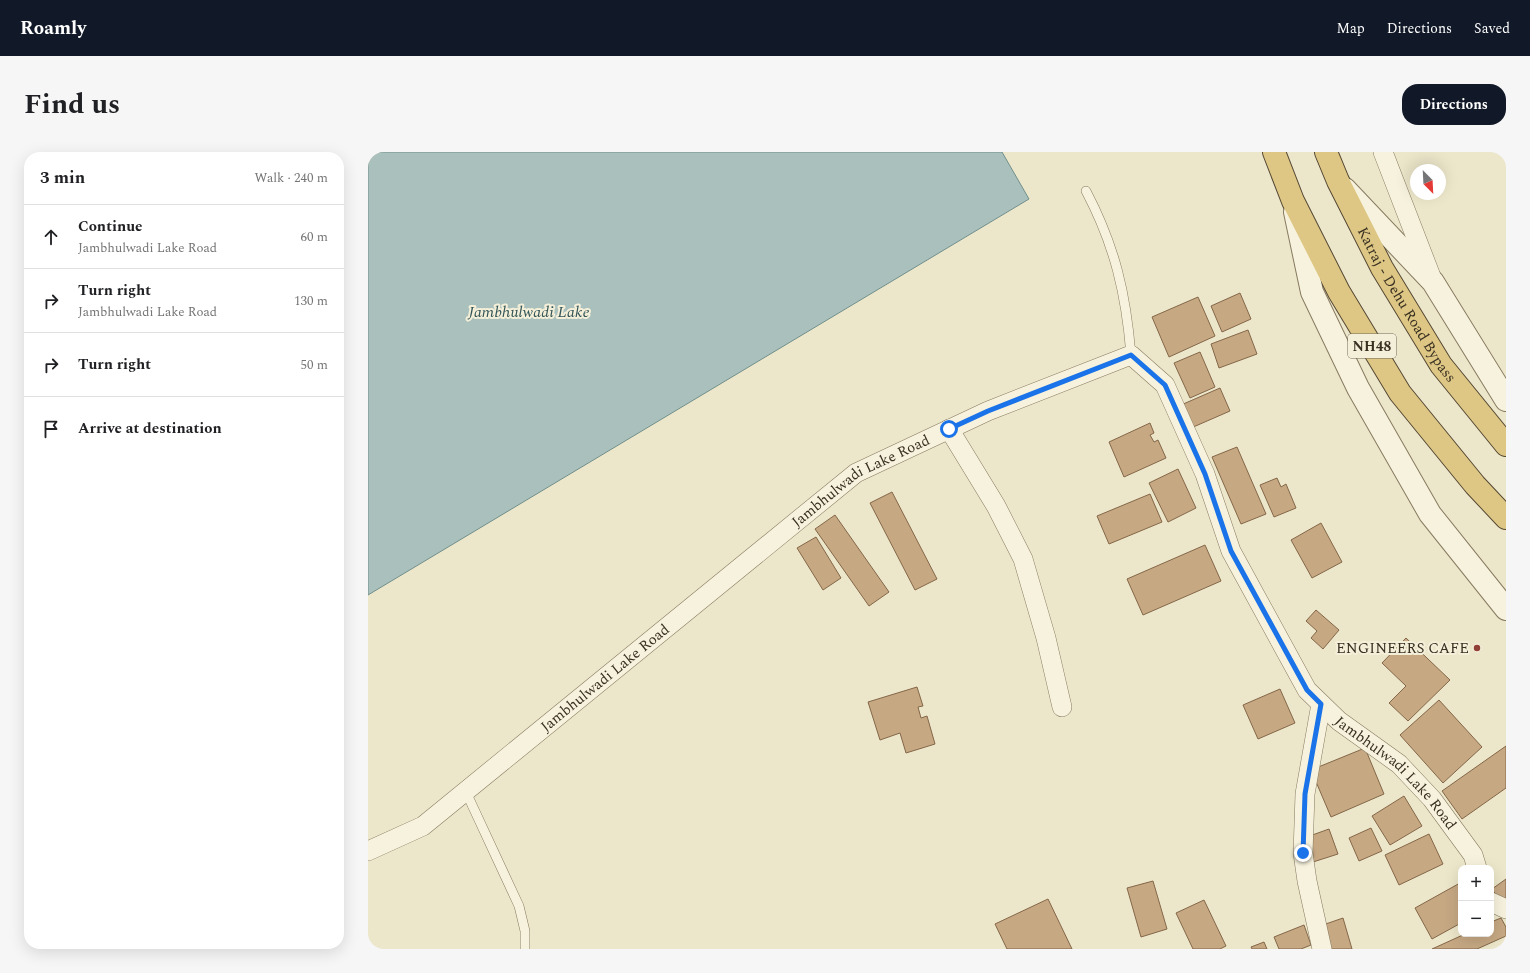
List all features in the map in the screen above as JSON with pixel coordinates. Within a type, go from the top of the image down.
[{"type":"highway","name":"NH48","points":[[1274,152],[1293,201],[1339,292],[1400,393],[1475,485],[1506,518]]},
{"type":"highway","name":"Katraj - Dehu Road Bypass","points":[[1326,152],[1338,181],[1382,268],[1441,365],[1506,445]]},
{"type":"street","points":[[1383,152],[1433,282],[1506,400]]},
{"type":"street","points":[[1338,181],[1433,282]]},
{"type":"street","points":[[1293,201],[1312,292],[1358,388],[1430,514],[1506,610]]},
{"type":"street","name":"Jambhulwadi Lake Road","points":[[368,851],[423,826],[660,635],[750,558],[856,474],[988,411],[1131,355],[1165,385],[1205,474],[1231,551],[1307,690],[1339,721],[1399,764],[1432,798],[1473,855],[1476,865]]},
{"type":"street","points":[[949,429],[996,506],[1023,559],[1046,638],[1062,707]]},
{"type":"street","points":[[1321,704],[1305,794],[1303,853],[1308,888],[1322,949]]},
{"type":"street","points":[[1494,903],[1506,909]]},
{"type":"lane","points":[[1086,191],[1101,220],[1113,251],[1128,318],[1131,355]]},
{"type":"lane","points":[[466,792],[518,906],[525,931],[525,949]]},
{"type":"water","name":"Jambhulwadi Lake","points":[[368,152],[1002,152],[1029,199],[368,595]]},
{"type":"building","points":[[1240,293],[1251,319],[1222,332],[1211,306]]},
{"type":"building","points":[[1198,297],[1215,336],[1169,357],[1152,317]]},
{"type":"building","points":[[1248,330],[1257,354],[1219,368],[1211,344]]},
{"type":"building","points":[[1200,352],[1215,387],[1190,398],[1174,363]]},
{"type":"building","points":[[1220,388],[1230,411],[1191,428],[1181,405]]},
{"type":"building","points":[[1150,423],[1154,433],[1150,435],[1154,442],[1158,440],[1166,458],[1124,477],[1109,442]]},
{"type":"building","points":[[1237,447],[1266,514],[1241,524],[1212,457]]},
{"type":"building","points":[[1178,469],[1196,508],[1168,522],[1149,483]]},
{"type":"building","points":[[1277,478],[1281,487],[1286,484],[1296,508],[1274,517],[1260,485]]},
{"type":"building","points":[[892,492],[937,579],[915,590],[870,503]]},
{"type":"building","points":[[1150,494],[1162,522],[1109,544],[1097,516]]},
{"type":"building","points":[[835,515],[889,592],[869,606],[815,529]]},
{"type":"building","points":[[1321,523],[1342,562],[1312,578],[1291,540]]},
{"type":"building","points":[[816,537],[841,578],[823,590],[797,548]]},
{"type":"building","points":[[1205,545],[1221,581],[1143,615],[1127,579]]},
{"type":"building","points":[[1316,610],[1339,630],[1323,649],[1311,638],[1317,631],[1306,621]]},
{"type":"building","points":[[1406,638],[1450,680],[1408,721],[1389,703],[1406,686],[1382,663]]},
{"type":"building","points":[[917,687],[923,706],[918,707],[921,718],[927,716],[935,744],[906,753],[900,733],[880,740],[868,702]]},
{"type":"building","points":[[1280,689],[1295,723],[1258,739],[1243,705]]},
{"type":"building","points":[[1439,700],[1482,747],[1443,783],[1400,735]]},
{"type":"building","points":[[1506,746],[1506,788],[1462,819],[1442,791]]},
{"type":"building","points":[[1365,748],[1384,794],[1331,817],[1311,770]]},
{"type":"building","points":[[1404,796],[1422,826],[1390,845],[1372,816]]},
{"type":"building","points":[[1371,828],[1382,851],[1359,861],[1349,838]]},
{"type":"building","points":[[1329,829],[1338,854],[1313,862],[1304,838]]},
{"type":"building","points":[[1429,834],[1443,864],[1399,885],[1385,855]]},
{"type":"building","points":[[1506,879],[1506,909],[1494,892],[1494,888]]},
{"type":"building","points":[[1153,881],[1167,929],[1141,937],[1127,888]]},
{"type":"building","points":[[1458,884],[1458,925],[1432,939],[1415,908]]},
{"type":"building","points":[[1048,899],[1072,949],[1007,949],[995,924]]},
{"type":"building","points":[[1204,900],[1226,946],[1220,949],[1193,949],[1176,913]]},
{"type":"building","points":[[1343,918],[1352,949],[1327,949],[1320,926]]},
{"type":"building","points":[[1501,918],[1506,927],[1506,936],[1477,949],[1432,949],[1458,937],[1494,937],[1494,921]]},
{"type":"building","points":[[1304,925],[1311,945],[1301,949],[1279,949],[1274,937]]},
{"type":"building","points":[[1264,942],[1267,949],[1252,949],[1251,947]]},
{"type":"place","name":"ENGINEERS CAFE","points":[[1477,648]]},
{"type":"route","points":[[949,429],[988,411],[1131,355],[1165,385],[1205,474],[1231,551],[1307,690],[1321,704],[1305,794],[1303,853]]}]
